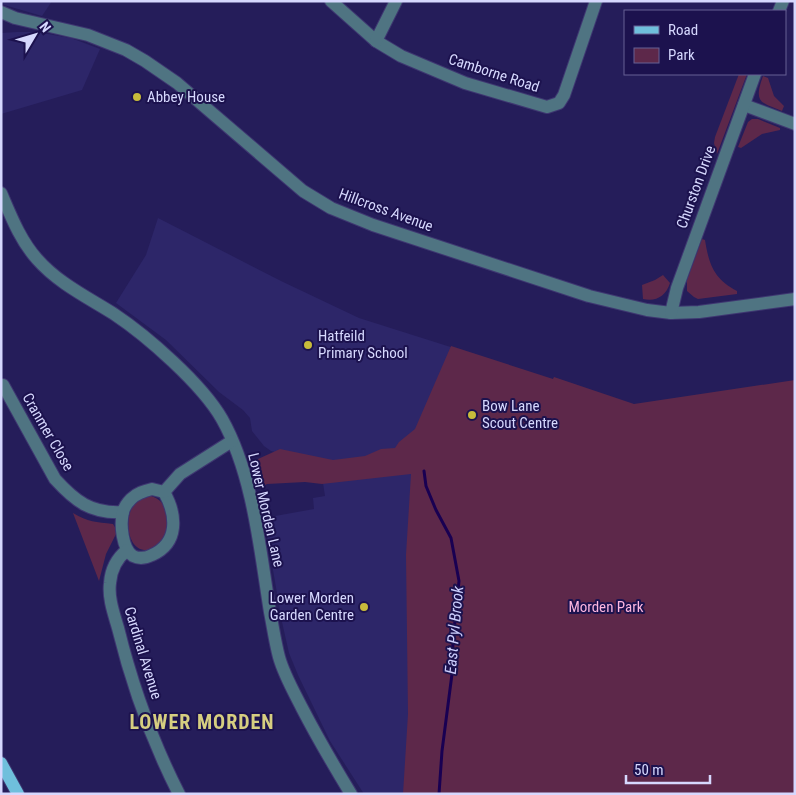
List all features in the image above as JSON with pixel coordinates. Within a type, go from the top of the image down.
[{"type":"main road","points":[[3,767],[8,794]]},
{"type":"main road","points":[[3,767],[18,794]]},
{"type":"street","name":"Camborne Road","points":[[331,1],[376,41],[401,56],[465,83],[535,104],[552,107],[559,103],[564,95],[596,1]]},
{"type":"street","points":[[376,41],[396,1]]},
{"type":"street","name":"Hillcross Avenue","points":[[1,12],[15,18],[88,35],[126,50],[146,61],[178,83],[303,191],[342,213],[381,228],[588,296],[627,306],[671,313],[699,312],[795,299]]},
{"type":"street","name":"Hillcross Avenue","points":[[1,20],[15,18]]},
{"type":"street","name":"Churston Drive","points":[[671,313],[677,288],[756,75]]},
{"type":"street","points":[[744,105],[795,124]]},
{"type":"street","name":"Lower Morden Lane","points":[[1,193],[20,236],[37,260],[58,279],[116,315],[165,355],[210,401],[221,417],[242,466],[275,639],[283,670],[307,718],[351,794]]},
{"type":"street","name":"Cranmer Close","points":[[2,385],[55,478],[65,490],[88,507],[104,512],[122,512]]},
{"type":"street","points":[[164,492],[180,474],[232,441]]},
{"type":"street","points":[[152,489],[164,492],[173,510],[173,532],[168,542],[158,552],[146,558],[134,557],[127,550],[123,539],[122,512],[132,498],[141,492],[152,489]]},
{"type":"street","name":"Cardinal Avenue","points":[[127,550],[115,563],[109,585],[110,599],[133,682],[155,743],[179,794]]},
{"type":"shaded area","points":[[1,1],[52,1],[42,16],[1,4]]},
{"type":"shaded area","points":[[36,32],[71,38],[100,49],[82,90],[1,114],[1,33]]},
{"type":"shaded area","name":"Hatfeild Primary School","points":[[158,218],[281,281],[359,318],[460,350],[421,450],[325,463],[271,451],[264,446],[252,431],[250,418],[243,410],[219,392],[166,340],[116,303],[146,255]]},
{"type":"shaded area","points":[[412,473],[410,714],[404,794],[364,794],[330,741],[289,653],[264,518],[314,509],[313,498],[325,496],[323,483]]},
{"type":"green space","points":[[739,75],[747,75],[717,154],[714,143]]},
{"type":"green space","points":[[763,76],[768,78],[774,96],[784,106],[782,111],[760,100],[759,91]]},
{"type":"green space","points":[[752,119],[758,119],[780,128],[780,130],[762,134],[741,148],[738,147],[748,122]]},
{"type":"green space","points":[[702,239],[705,240],[708,257],[714,270],[723,281],[737,291],[737,294],[698,299],[687,291],[687,280]]},
{"type":"green space","points":[[663,275],[670,283],[663,295],[652,300],[643,299],[642,285]]},
{"type":"green space","name":"Morden Park","points":[[451,346],[553,379],[554,377],[634,404],[795,380],[795,794],[403,794],[408,714],[406,555],[411,474],[322,484],[305,482],[267,484],[260,488],[256,477],[256,466],[258,459],[280,449],[333,460],[365,456],[381,449],[395,448],[399,442],[415,429]]},
{"type":"green space","points":[[148,495],[161,502],[164,506],[167,526],[158,545],[153,549],[147,550],[140,549],[134,544],[128,521],[133,505],[139,499]]},
{"type":"green space","points":[[73,513],[88,520],[113,524],[116,529],[116,534],[106,554],[99,581]]},
{"type":"waterway","name":"East Pyl Brook","points":[[424,471],[426,486],[451,538],[459,581],[452,674],[442,751],[439,794]]},
{"type":"place","name":"Abbey House","points":[[137,97]]},
{"type":"place","name":"Hatfeild Primary School","points":[[308,345]]},
{"type":"place","name":"Bow Lane Scout Centre","points":[[472,415]]},
{"type":"place","name":"Lower Morden Garden Centre","points":[[364,607]]},
{"type":"district","name":"LOWER MORDEN","points":[[202,722]]}]
